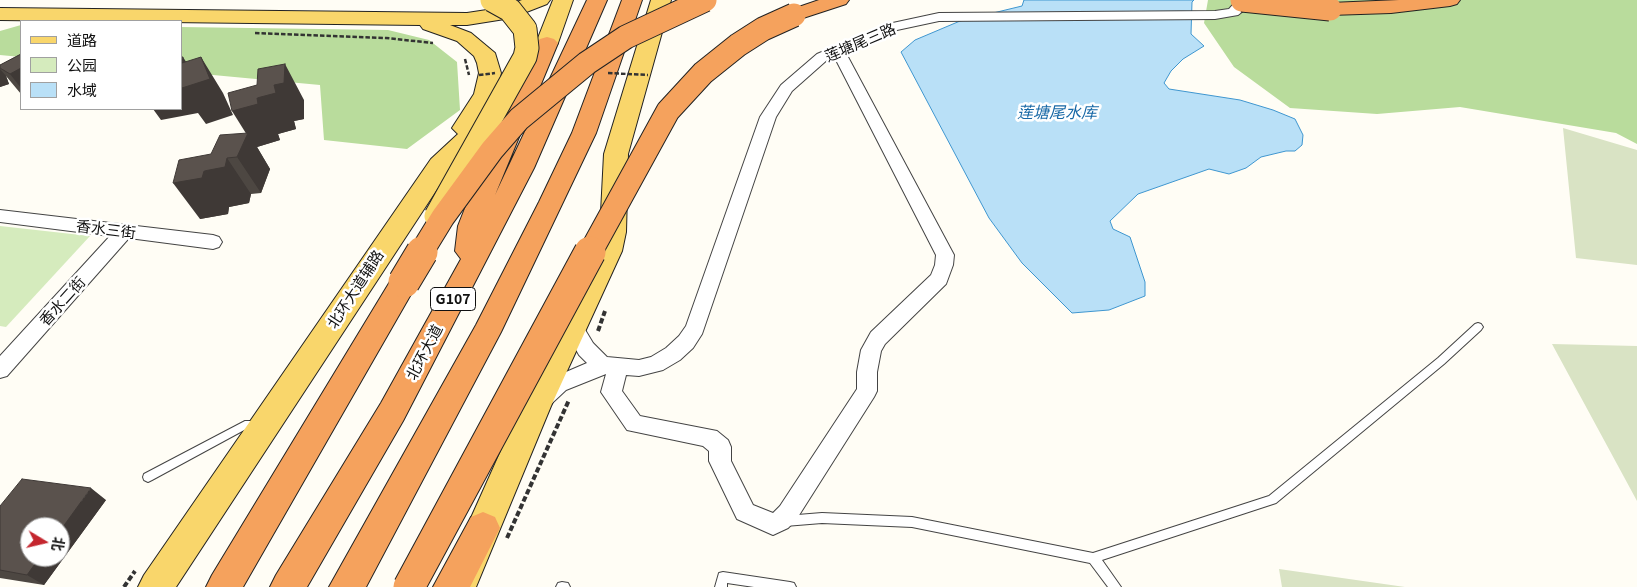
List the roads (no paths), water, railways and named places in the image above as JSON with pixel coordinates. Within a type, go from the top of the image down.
[{"type":"highway","name":"北环大道","points":[[288,587],[392,412],[466,276],[522,168],[597,0]]},
{"type":"highway","name":"G107","points":[[348,587],[487,332],[552,202],[584,133],[632,0]]},
{"type":"highway","points":[[224,587],[452,203],[492,150],[519,119],[587,63],[626,37],[666,16],[705,0]]},
{"type":"highway","points":[[409,587],[668,111],[703,73],[738,45],[763,29],[794,15],[839,0]]},
{"type":"highway","points":[[1243,0],[1330,9],[1382,8],[1450,0]]},
{"type":"highway","points":[[466,276],[471,226],[496,160],[547,43]]},
{"type":"highway","points":[[451,587],[494,535]]},
{"type":"main road","points":[[0,6],[50,0]]},
{"type":"main road","points":[[404,282],[444,200],[525,57],[528,48],[525,29],[510,10],[492,0]]},
{"type":"main road","points":[[0,14],[412,20],[489,17],[518,10],[540,0]]},
{"type":"main road","name":"北环大道辅路","points":[[156,587],[440,165],[511,96],[547,43],[563,0]]},
{"type":"main road","points":[[458,587],[494,535],[536,406],[609,251],[613,232],[616,154],[661,0]]},
{"type":"main road","points":[[412,20],[464,37],[484,53],[488,63],[489,79],[485,94],[440,165]]},
{"type":"street","name":"莲塘尾三路","points":[[610,366],[639,368],[656,364],[673,354],[686,342],[695,329],[762,134],[776,102],[786,88],[822,57],[852,43],[911,22],[967,15],[1214,15],[1233,12],[1242,6],[1243,0]]},
{"type":"street","points":[[610,366],[611,392],[634,424],[709,438],[720,447],[720,461],[733,492],[745,512],[773,524],[780,521],[788,513],[867,391],[866,372],[871,350],[878,338],[930,289],[938,279],[944,265],[945,255],[843,60]]},
{"type":"street","name":"香水三街","points":[[0,216],[213,242]]},
{"type":"street","name":"香水二街","points":[[0,370],[125,232]]},
{"type":"street","points":[[574,328],[586,349],[610,366]]},
{"type":"street","points":[[536,406],[559,384],[610,366]]},
{"type":"lane","points":[[780,521],[822,518],[912,522],[1093,558],[1272,500],[1441,361],[1478,327]]},
{"type":"lane","points":[[148,476],[245,425],[264,425]]},
{"type":"lane","points":[[1093,558],[1114,587]]},
{"type":"lane","points":[[721,587],[724,577],[790,587]]},
{"type":"water","name":"莲塘尾水库","points":[[1024,0],[1194,0],[1192,2],[1191,34],[1204,46],[1183,59],[1171,71],[1164,83],[1169,89],[1240,100],[1273,110],[1295,119],[1303,135],[1302,145],[1295,151],[1286,151],[1261,157],[1246,168],[1229,174],[1209,169],[1138,194],[1110,221],[1113,229],[1130,237],[1145,282],[1145,296],[1109,310],[1072,313],[1022,263],[989,218],[901,52],[915,40],[960,21],[1022,6]]}]
